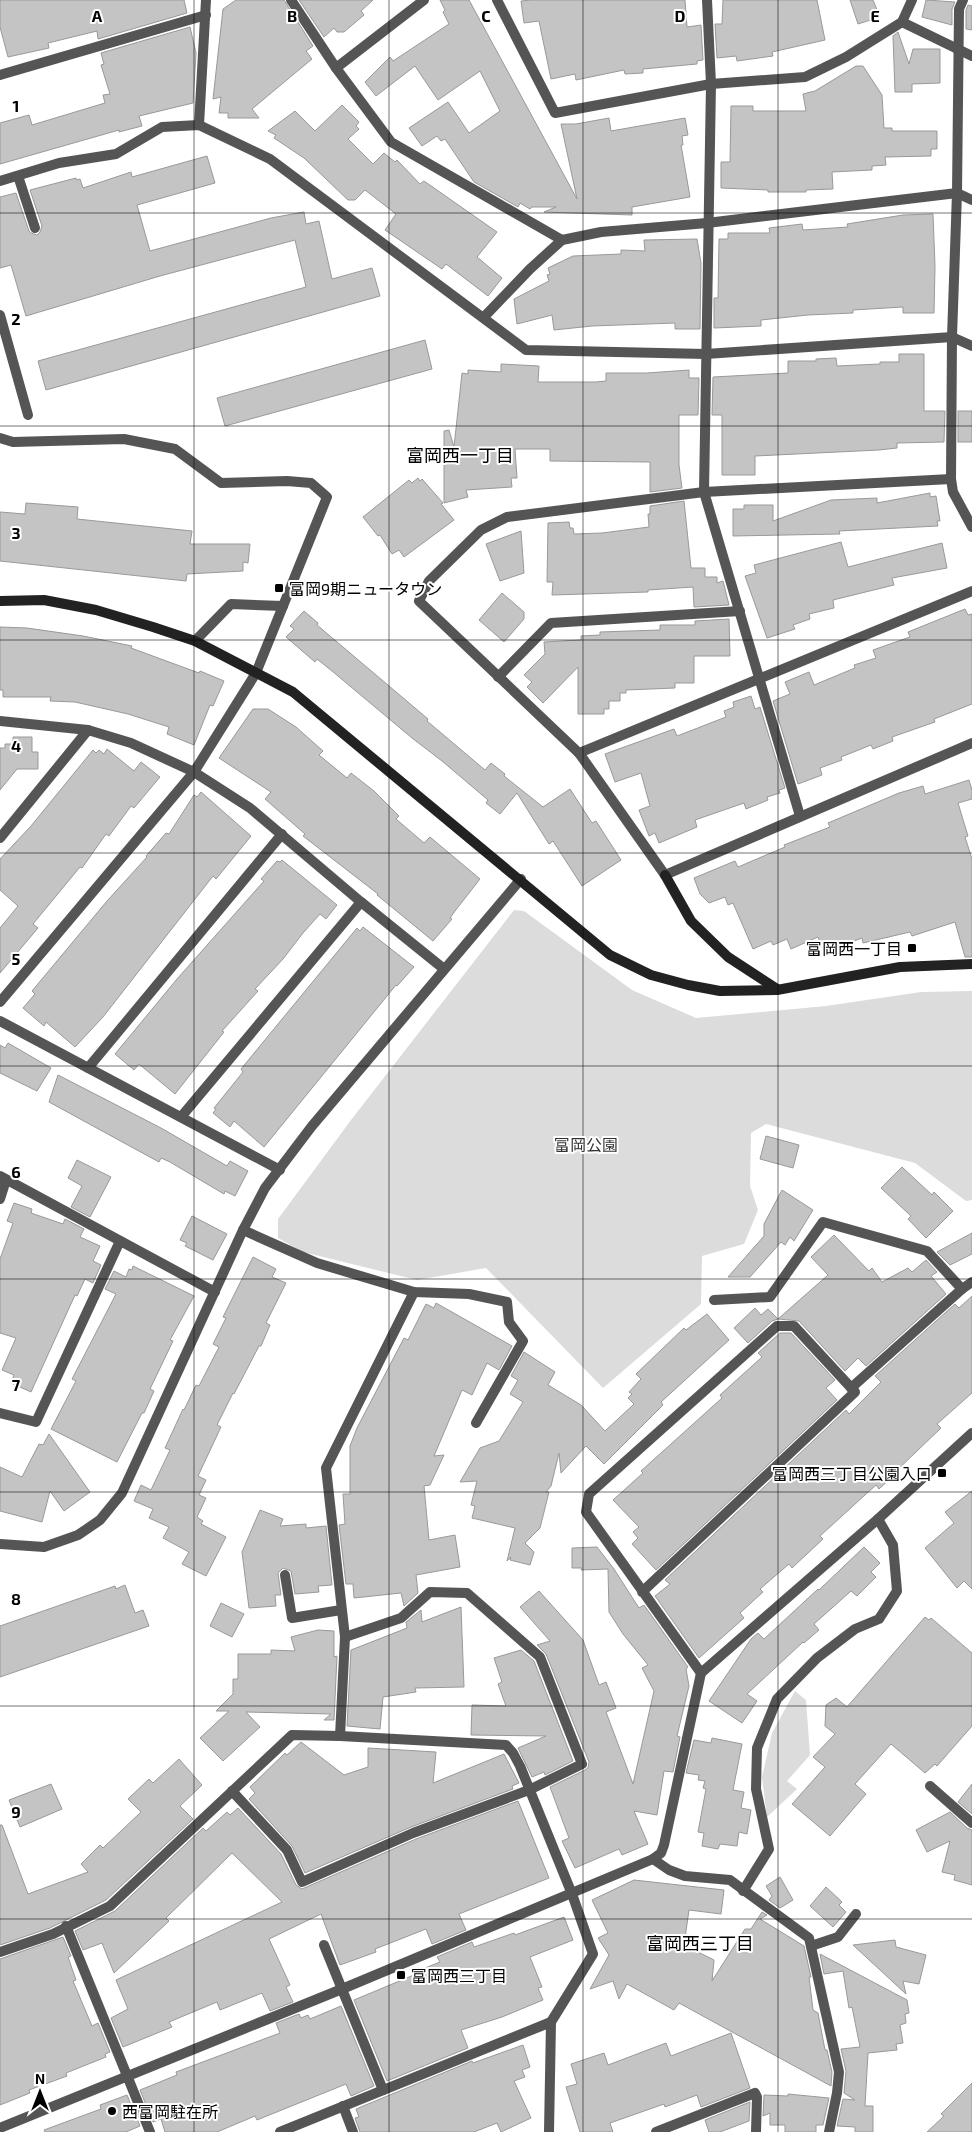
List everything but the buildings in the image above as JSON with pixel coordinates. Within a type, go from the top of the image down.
[{"type":"street","points":[[199,125],[206,0]]},
{"type":"street","points":[[291,0],[336,68],[391,142],[562,240]]},
{"type":"street","points":[[336,68],[424,0]]},
{"type":"street","points":[[497,0],[555,113],[711,84],[805,77],[846,57],[902,22],[912,0]]},
{"type":"street","points":[[707,0],[711,84],[707,223],[704,492],[800,816]]},
{"type":"street","points":[[963,0],[959,9],[958,50],[957,193],[952,337],[952,479],[953,492],[972,527]]},
{"type":"street","points":[[0,75],[206,15]]},
{"type":"street","points":[[902,22],[972,56]]},
{"type":"street","points":[[0,181],[59,163],[116,154],[162,127],[199,125],[270,159],[526,350],[706,354],[952,337],[972,346]]},
{"type":"street","points":[[18,176],[35,228]]},
{"type":"street","points":[[484,318],[562,240],[601,232],[707,223],[957,193],[972,200]]},
{"type":"street","points":[[0,315],[28,415]]},
{"type":"street","points":[[0,438],[13,442],[124,439],[175,449],[221,483],[288,481],[311,483],[327,497],[256,673],[194,772],[0,1002]]},
{"type":"street","points":[[778,990],[728,958],[691,920],[664,875],[579,753],[419,600],[429,581],[481,530],[507,517],[704,492],[952,479]]},
{"type":"street","points":[[579,753],[759,677],[972,591]]},
{"type":"street","points":[[0,602],[44,600],[96,610],[194,641],[293,692],[610,954],[651,975],[720,991],[778,990],[900,967],[972,964]]},
{"type":"street","points":[[194,641],[231,604],[283,606]]},
{"type":"street","points":[[498,677],[551,623],[740,611]]},
{"type":"street","points":[[0,721],[88,730],[131,743],[194,772],[250,808],[444,969]]},
{"type":"street","points":[[0,838],[88,730]]},
{"type":"street","points":[[664,875],[972,743]]},
{"type":"street","points":[[88,1068],[282,834]]},
{"type":"street","points":[[0,1544],[44,1547],[78,1535],[100,1520],[122,1493],[243,1230],[265,1188],[312,1126],[521,879]]},
{"type":"street","points":[[181,1117],[361,902]]},
{"type":"street","points":[[0,1021],[280,1170]]},
{"type":"street","points":[[0,1199],[3,1178],[214,1292]]},
{"type":"street","points":[[714,1300],[770,1297],[823,1222],[927,1251],[969,1285],[851,1388]]},
{"type":"street","points":[[243,1230],[317,1263],[414,1292],[469,1294],[508,1302],[509,1322],[523,1341],[476,1423]]},
{"type":"street","points":[[0,1413],[36,1422],[120,1241]]},
{"type":"street","points":[[340,1736],[345,1637],[326,1468],[414,1292]]},
{"type":"street","points":[[642,1592],[855,1392],[794,1326],[776,1326],[589,1494],[586,1512],[642,1592],[701,1673]]},
{"type":"street","points":[[0,2128],[342,1989],[653,1859],[661,1853],[664,1845],[701,1673],[878,1520],[972,1433]]},
{"type":"street","points":[[743,1891],[769,1849],[756,1789],[757,1748],[777,1699],[817,1658],[855,1629],[879,1619],[897,1591],[893,1545],[878,1520]]},
{"type":"street","points":[[285,1575],[292,1618],[341,1610]]},
{"type":"street","points":[[232,1791],[287,1850],[302,1882],[413,1833],[529,1790],[582,1764],[540,1657],[467,1593],[430,1592],[401,1618],[345,1637]]},
{"type":"street","points":[[0,1952],[53,1934],[110,1906],[292,1735],[506,1745],[513,1753],[529,1790],[572,1894],[593,1954],[551,2022],[549,2132]]},
{"type":"street","points":[[930,1786],[972,1823]]},
{"type":"street","points":[[653,1859],[669,1870],[686,1876],[730,1880],[809,1938],[839,2072],[829,2132]]},
{"type":"street","points":[[811,1946],[838,1937],[856,1914]]},
{"type":"street","points":[[66,1926],[150,2132]]},
{"type":"street","points":[[324,1946],[383,2090]]},
{"type":"street","points":[[280,2132],[551,2022]]},
{"type":"street","points":[[656,2132],[755,2093],[758,2097],[756,2132]]},
{"type":"street","points":[[344,2106],[353,2132]]},
{"type":"green space","name":"富岡公園","points":[[514,910],[524,911],[632,990],[696,1018],[826,1006],[921,992],[972,991],[972,1200],[966,1201],[915,1163],[766,1124],[751,1133],[750,1186],[758,1210],[744,1244],[702,1256],[701,1304],[603,1388],[486,1268],[417,1280],[303,1252],[278,1238],[278,1219],[351,1120]]},
{"type":"green space","points":[[795,1691],[806,1700],[810,1755],[787,1781],[797,1789],[767,1817],[762,1777],[772,1733]]},
{"type":"place","name":"富岡9期ニュータウン","points":[[279,588]]},
{"type":"place","name":"富岡西一丁目","points":[[912,948]]},
{"type":"place","name":"富岡西三丁目公園入口","points":[[942,1473]]},
{"type":"place","name":"富岡西三丁目","points":[[401,1975]]},
{"type":"place","name":"西富岡駐在所","points":[[112,2111]]},
{"type":"district","name":"富岡西一丁目","points":[[460,455]]},
{"type":"district","name":"富岡西三丁目","points":[[700,1943]]}]
